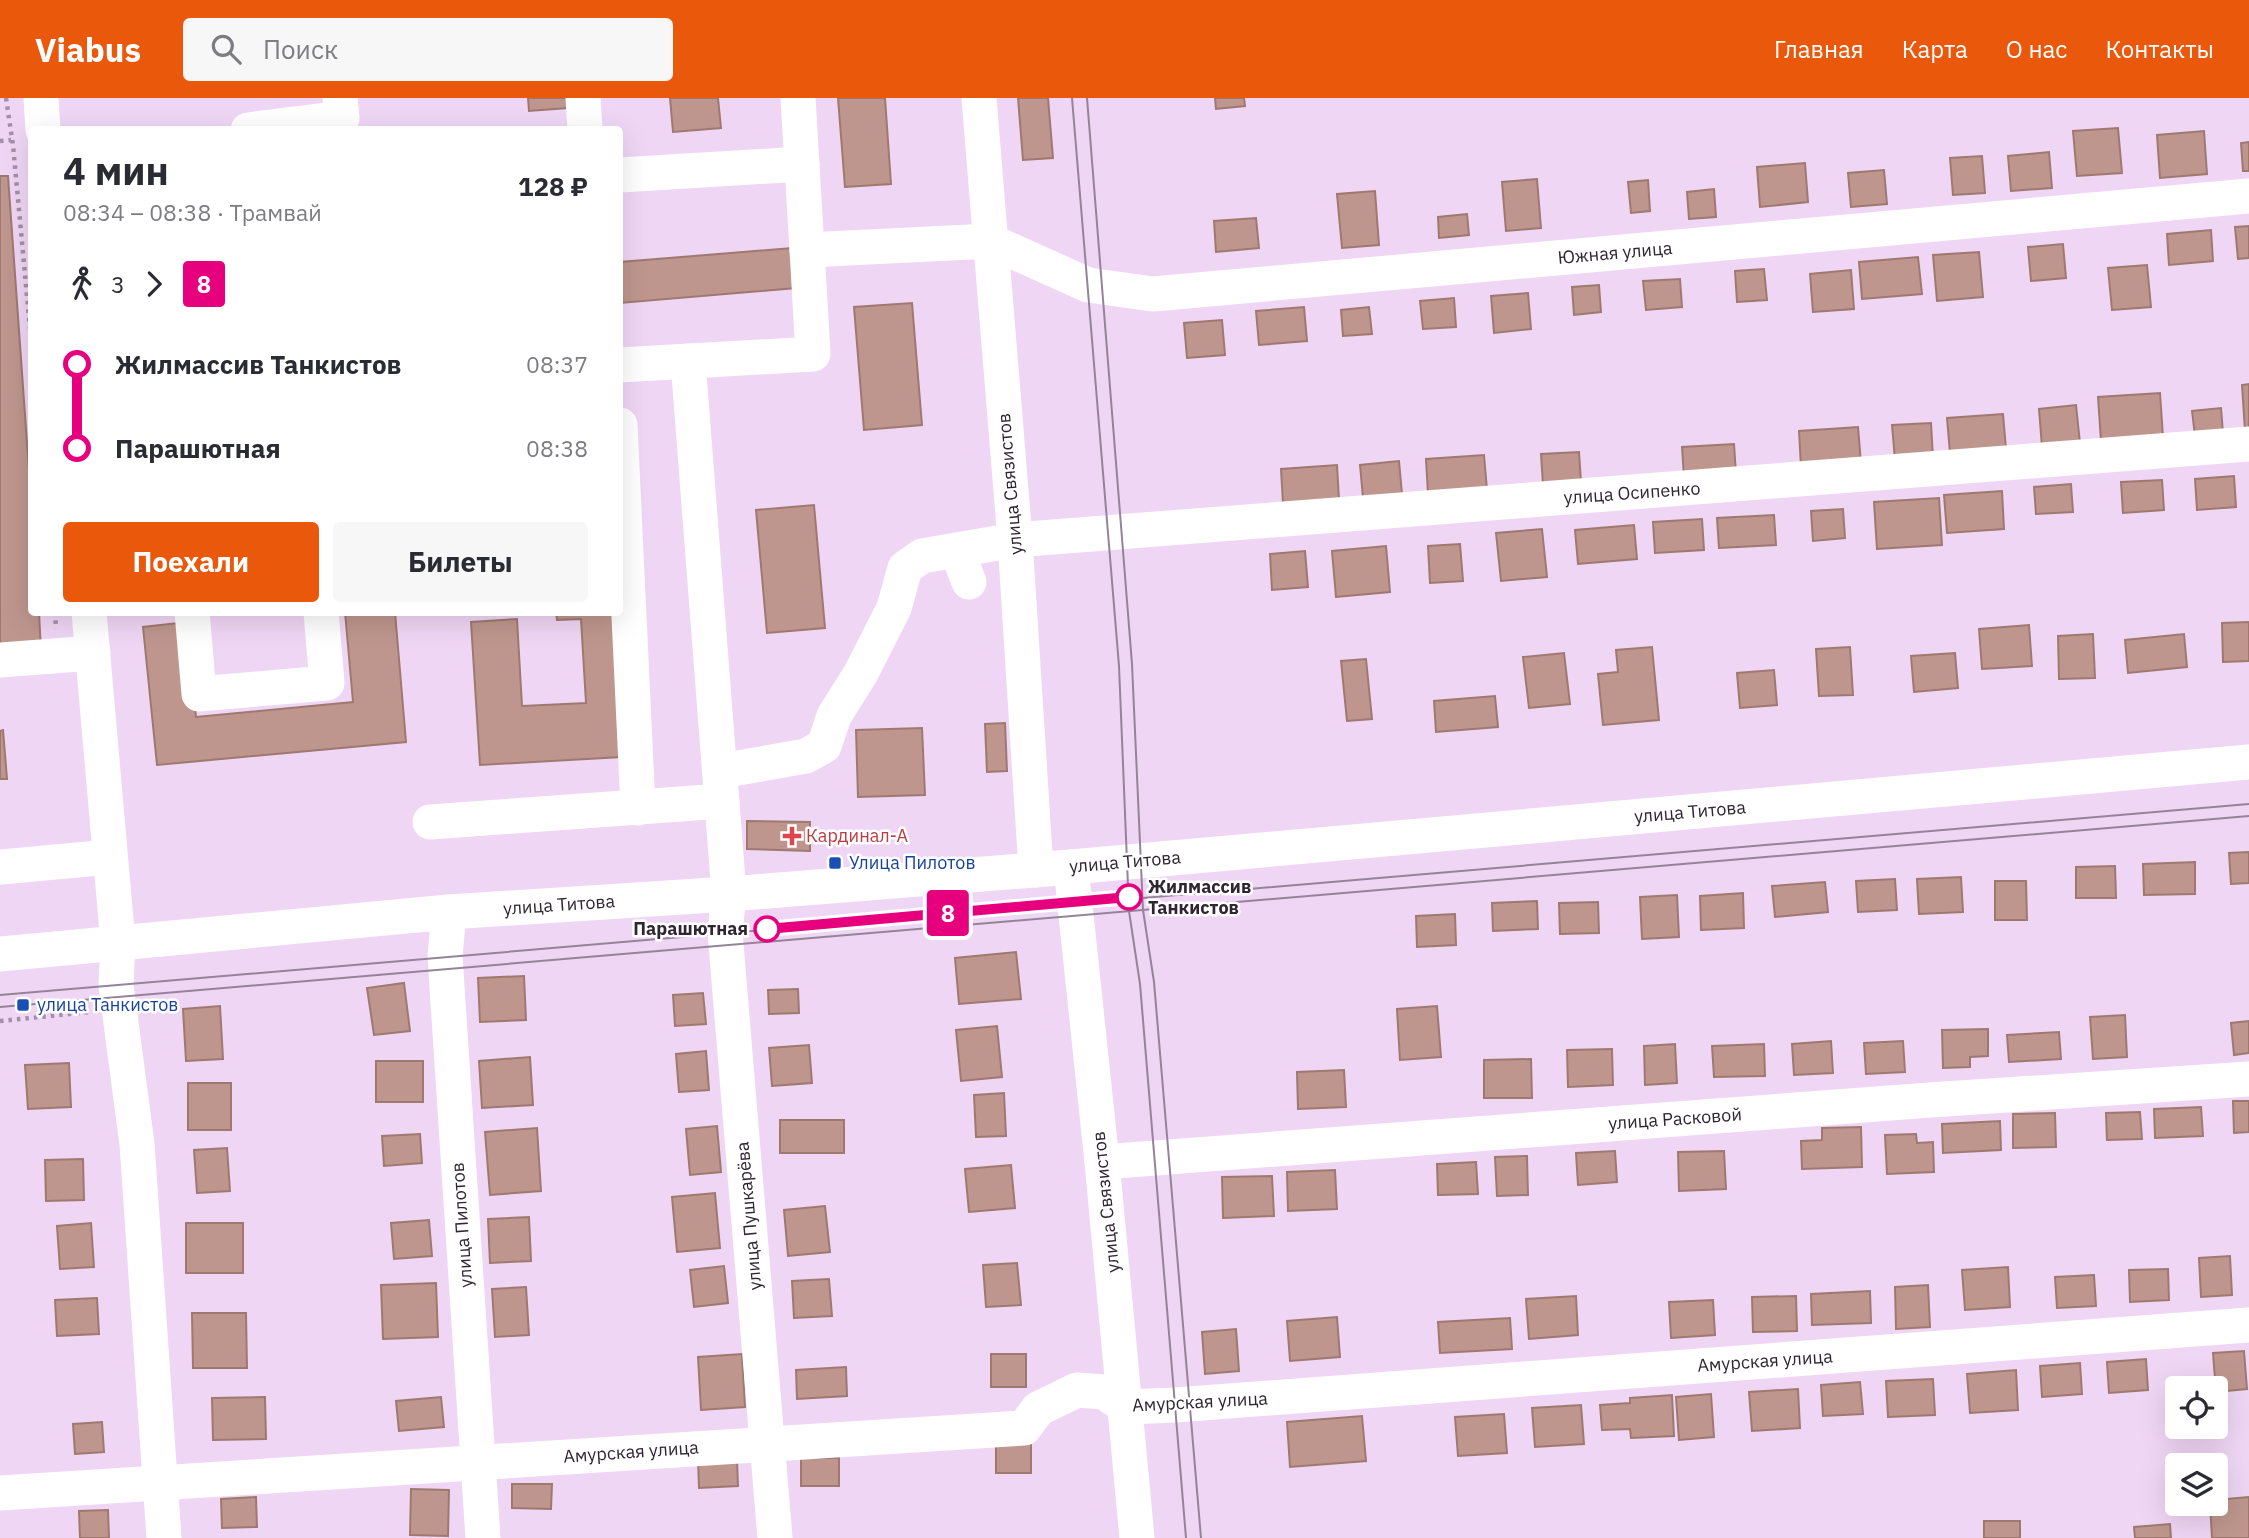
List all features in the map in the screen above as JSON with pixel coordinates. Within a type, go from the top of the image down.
[{"type":"street","points":[[41,98],[43,126]]},
{"type":"street","points":[[279,126],[342,118],[340,98]]},
{"type":"street","points":[[583,98],[585,126]]},
{"type":"street","points":[[623,365],[813,354],[797,98]]},
{"type":"street","name":"улица Связистов","points":[[979,98],[1015,540],[1037,870]]},
{"type":"street","points":[[623,175],[802,164]]},
{"type":"street","name":"Южная улица","points":[[990,241],[1088,285],[1153,294],[2249,196]]},
{"type":"street","points":[[807,250],[990,241]]},
{"type":"street","name":"улица Пушкарёва","points":[[688,361],[729,894],[725,932],[775,1538]]},
{"type":"street","name":"улица Осипенко","points":[[430,822],[638,808],[722,786],[806,756],[824,746],[834,716],[861,673],[894,608],[905,568],[922,556],[963,567],[1015,540],[1067,539],[2249,444]]},
{"type":"street","points":[[623,489],[638,808]]},
{"type":"street","points":[[89,616],[118,943],[116,985],[137,1144],[164,1538]]},
{"type":"street","points":[[192,616],[199,694],[327,683],[321,616]]},
{"type":"street","points":[[0,660],[93,653]]},
{"type":"street","name":"улица Титова","points":[[0,954],[449,912],[1037,870],[2249,762]]},
{"type":"street","points":[[0,867],[110,858]]},
{"type":"street","name":"улица Связистов","points":[[1071,867],[1137,1538]]},
{"type":"street","name":"улица Пилотов","points":[[449,912],[445,956],[483,1538]]},
{"type":"street","name":"улица Расковой","points":[[1102,1162],[2249,1079]]},
{"type":"street","name":"Амурская улица","points":[[0,1493],[1024,1428],[1038,1409],[1077,1390],[1104,1392],[1126,1408],[2249,1325]]},
{"type":"path","points":[[6,98],[28,307]]},
{"type":"path","points":[[0,141],[11,140]]},
{"type":"path","points":[[0,1021],[119,1009]]},
{"type":"building","points":[[528,98],[568,98],[568,108],[529,111]]},
{"type":"building","points":[[670,98],[718,98],[721,128],[673,132]]},
{"type":"building","points":[[838,98],[885,98],[891,184],[845,187]]},
{"type":"building","points":[[1018,98],[1048,98],[1053,158],[1023,160]]},
{"type":"building","points":[[1215,98],[1244,98],[1245,106],[1216,109]]},
{"type":"building","points":[[2118,128],[2122,173],[2077,176],[2073,131]]},
{"type":"building","points":[[2204,131],[2207,174],[2160,178],[2157,135]]},
{"type":"building","points":[[2249,142],[2249,171],[2243,171],[2241,143]]},
{"type":"building","points":[[2049,152],[2052,188],[2011,191],[2008,156]]},
{"type":"building","points":[[1982,156],[1985,193],[1953,195],[1950,158]]},
{"type":"building","points":[[1805,163],[1808,202],[1760,207],[1757,167]]},
{"type":"building","points":[[1884,170],[1887,204],[1851,207],[1848,173]]},
{"type":"building","points":[[0,176],[8,176],[28,457],[28,616],[39,616],[41,651],[0,654]]},
{"type":"building","points":[[1537,179],[1541,228],[1506,231],[1502,182]]},
{"type":"building","points":[[1648,180],[1650,211],[1631,213],[1628,182]]},
{"type":"building","points":[[1714,189],[1716,217],[1689,219],[1687,192]]},
{"type":"building","points":[[1375,191],[1379,245],[1342,248],[1337,194]]},
{"type":"building","points":[[1467,214],[1469,235],[1439,238],[1438,217]]},
{"type":"building","points":[[1256,218],[1259,248],[1216,252],[1214,221]]},
{"type":"building","points":[[2249,226],[2249,258],[2238,259],[2235,227]]},
{"type":"building","points":[[2211,230],[2213,261],[2169,265],[2167,234]]},
{"type":"building","points":[[2063,244],[2066,278],[2031,281],[2028,247]]},
{"type":"building","points":[[792,248],[796,288],[623,303],[623,262]]},
{"type":"building","points":[[1979,252],[1983,297],[1937,301],[1933,255]]},
{"type":"building","points":[[1918,257],[1922,294],[1862,299],[1859,262]]},
{"type":"building","points":[[2147,265],[2151,307],[2112,310],[2108,268]]},
{"type":"building","points":[[1764,269],[1767,300],[1737,302],[1735,271]]},
{"type":"building","points":[[1851,270],[1854,309],[1813,312],[1810,274]]},
{"type":"building","points":[[1680,279],[1682,307],[1646,310],[1643,281]]},
{"type":"building","points":[[1599,285],[1601,312],[1574,315],[1572,287]]},
{"type":"building","points":[[1528,293],[1531,329],[1494,333],[1491,296]]},
{"type":"building","points":[[1454,298],[1456,327],[1423,329],[1420,301]]},
{"type":"building","points":[[912,303],[922,425],[864,430],[854,307]]},
{"type":"building","points":[[1304,307],[1307,341],[1259,345],[1256,311]]},
{"type":"building","points":[[1369,307],[1372,334],[1343,336],[1341,310]]},
{"type":"building","points":[[1222,320],[1225,355],[1187,358],[1184,323]]},
{"type":"building","points":[[2249,384],[2249,431],[2245,431],[2242,385]]},
{"type":"building","points":[[2160,393],[2163,437],[2101,441],[2098,397]]},
{"type":"building","points":[[2076,405],[2080,443],[2042,447],[2039,409]]},
{"type":"building","points":[[2221,408],[2223,433],[2195,436],[2192,411]]},
{"type":"building","points":[[2003,414],[2006,449],[1950,453],[1947,418]]},
{"type":"building","points":[[1931,423],[1933,458],[1895,460],[1892,425]]},
{"type":"building","points":[[1858,427],[1861,463],[1801,467],[1799,431]]},
{"type":"building","points":[[1734,444],[1736,474],[1684,478],[1682,447]]},
{"type":"building","points":[[1579,452],[1581,482],[1543,485],[1541,454]]},
{"type":"building","points":[[1484,455],[1487,490],[1428,494],[1426,459]]},
{"type":"building","points":[[1399,461],[1402,494],[1363,498],[1360,465]]},
{"type":"building","points":[[1337,465],[1339,500],[1283,504],[1281,469]]},
{"type":"building","points":[[2234,476],[2236,507],[2197,510],[2195,479]]},
{"type":"building","points":[[2162,480],[2164,510],[2123,513],[2121,482]]},
{"type":"building","points":[[2071,484],[2073,512],[2036,514],[2034,487]]},
{"type":"building","points":[[2002,491],[2004,529],[1947,533],[1944,495]]},
{"type":"building","points":[[1939,498],[1942,545],[1877,549],[1874,502]]},
{"type":"building","points":[[814,505],[825,628],[767,633],[756,510]]},
{"type":"building","points":[[1843,509],[1845,538],[1813,541],[1811,511]]},
{"type":"building","points":[[1774,515],[1776,545],[1719,548],[1717,518]]},
{"type":"building","points":[[1702,519],[1704,550],[1655,553],[1653,522]]},
{"type":"building","points":[[1634,525],[1637,559],[1578,564],[1575,530]]},
{"type":"building","points":[[1542,529],[1547,577],[1501,581],[1496,533]]},
{"type":"building","points":[[1460,544],[1463,581],[1430,583],[1428,546]]},
{"type":"building","points":[[1386,546],[1390,592],[1336,597],[1332,551]]},
{"type":"building","points":[[1305,551],[1308,587],[1272,590],[1270,554]]},
{"type":"building","points":[[345,616],[395,616],[406,742],[157,765],[143,627],[187,622],[196,717],[353,702]]},
{"type":"building","points":[[556,616],[614,616],[622,757],[480,765],[471,622],[517,619],[522,706],[586,703],[581,619],[557,620]]},
{"type":"building","points":[[2249,622],[2249,661],[2223,662],[2222,623]]},
{"type":"building","points":[[2029,625],[2032,666],[1982,669],[1979,629]]},
{"type":"building","points":[[2093,634],[2095,678],[2059,679],[2058,636]]},
{"type":"building","points":[[2184,634],[2187,667],[2128,673],[2125,640]]},
{"type":"building","points":[[1652,647],[1659,720],[1603,725],[1598,674],[1618,672],[1616,650]]},
{"type":"building","points":[[1850,647],[1853,695],[1819,696],[1816,649]]},
{"type":"building","points":[[1564,653],[1570,704],[1529,708],[1523,657]]},
{"type":"building","points":[[1955,653],[1958,688],[1914,692],[1911,656]]},
{"type":"building","points":[[1366,659],[1372,719],[1347,721],[1341,661]]},
{"type":"building","points":[[1774,670],[1777,705],[1740,708],[1737,673]]},
{"type":"building","points":[[1495,696],[1498,727],[1436,732],[1434,701]]},
{"type":"building","points":[[1005,723],[1007,771],[987,772],[985,724]]},
{"type":"building","points":[[922,728],[925,795],[858,797],[856,730]]},
{"type":"building","points":[[3,730],[7,779],[0,779],[0,731]]},
{"type":"building","points":[[747,821],[810,822],[810,851],[747,849]]},
{"type":"building","points":[[2249,852],[2249,883],[2231,884],[2229,853]]},
{"type":"building","points":[[2195,862],[2195,894],[2144,895],[2143,864]]},
{"type":"building","points":[[2115,866],[2116,898],[2076,898],[2076,867]]},
{"type":"building","points":[[1961,877],[1963,912],[1919,914],[1917,879]]},
{"type":"building","points":[[1895,879],[1897,910],[1858,912],[1856,881]]},
{"type":"building","points":[[1995,881],[2026,881],[2027,920],[1995,920]]},
{"type":"building","points":[[1825,882],[1828,912],[1775,917],[1772,886]]},
{"type":"building","points":[[1743,893],[1744,928],[1701,930],[1700,896]]},
{"type":"building","points":[[1677,895],[1679,937],[1642,939],[1640,897]]},
{"type":"building","points":[[1537,901],[1538,929],[1493,931],[1492,903]]},
{"type":"building","points":[[1598,902],[1599,933],[1560,934],[1559,903]]},
{"type":"building","points":[[1455,914],[1456,945],[1417,947],[1416,916]]},
{"type":"building","points":[[1016,952],[1021,999],[959,1004],[955,958]]},
{"type":"building","points":[[524,976],[526,1020],[480,1022],[478,978]]},
{"type":"building","points":[[404,983],[410,1031],[374,1035],[367,988]]},
{"type":"building","points":[[798,989],[799,1013],[769,1014],[768,990]]},
{"type":"building","points":[[703,993],[706,1024],[675,1026],[673,995]]},
{"type":"building","points":[[220,1006],[223,1059],[186,1061],[183,1009]]},
{"type":"building","points":[[1437,1006],[1441,1057],[1400,1060],[1397,1009]]},
{"type":"building","points":[[2125,1015],[2127,1057],[2093,1059],[2090,1017]]},
{"type":"building","points":[[2249,1021],[2249,1053],[2234,1055],[2231,1023]]},
{"type":"building","points":[[997,1026],[1002,1077],[961,1081],[956,1030]]},
{"type":"building","points":[[1988,1029],[1988,1056],[1970,1057],[1970,1067],[1943,1068],[1942,1030]]},
{"type":"building","points":[[2059,1032],[2061,1059],[2009,1062],[2007,1035]]},
{"type":"building","points":[[1831,1041],[1833,1073],[1794,1075],[1792,1044]]},
{"type":"building","points":[[1903,1041],[1905,1072],[1866,1074],[1864,1043]]},
{"type":"building","points":[[1675,1044],[1677,1083],[1645,1085],[1644,1046]]},
{"type":"building","points":[[1764,1044],[1765,1076],[1714,1077],[1712,1046]]},
{"type":"building","points":[[809,1045],[812,1083],[772,1086],[769,1048]]},
{"type":"building","points":[[1612,1049],[1613,1085],[1568,1087],[1567,1050]]},
{"type":"building","points":[[706,1051],[709,1090],[679,1092],[676,1054]]},
{"type":"building","points":[[530,1057],[533,1105],[482,1108],[479,1061]]},
{"type":"building","points":[[1531,1059],[1532,1098],[1484,1098],[1484,1060]]},
{"type":"building","points":[[376,1061],[423,1061],[423,1102],[376,1102]]},
{"type":"building","points":[[69,1063],[71,1107],[28,1109],[25,1065]]},
{"type":"building","points":[[1344,1070],[1346,1107],[1298,1109],[1297,1072]]},
{"type":"building","points":[[188,1083],[231,1083],[231,1130],[188,1130]]},
{"type":"building","points":[[1004,1093],[1006,1136],[976,1137],[974,1095]]},
{"type":"building","points":[[2233,1101],[2249,1101],[2249,1132],[2234,1133]]},
{"type":"building","points":[[2201,1107],[2203,1136],[2155,1138],[2154,1109]]},
{"type":"building","points":[[2140,1112],[2142,1139],[2107,1140],[2106,1113]]},
{"type":"building","points":[[2055,1113],[2056,1147],[2013,1148],[2013,1114]]},
{"type":"building","points":[[780,1120],[844,1120],[844,1153],[780,1153]]},
{"type":"building","points":[[2000,1121],[2001,1150],[1943,1153],[1942,1124]]},
{"type":"building","points":[[717,1126],[721,1172],[690,1175],[686,1129]]},
{"type":"building","points":[[1861,1127],[1862,1167],[1802,1169],[1801,1141],[1822,1140],[1822,1128]]},
{"type":"building","points":[[537,1128],[541,1191],[490,1195],[485,1132]]},
{"type":"building","points":[[420,1134],[422,1163],[384,1166],[382,1136]]},
{"type":"building","points":[[1916,1134],[1917,1143],[1933,1142],[1934,1172],[1887,1174],[1885,1135]]},
{"type":"building","points":[[227,1148],[230,1191],[197,1193],[194,1150]]},
{"type":"building","points":[[1615,1151],[1617,1182],[1578,1185],[1576,1153]]},
{"type":"building","points":[[1724,1151],[1726,1189],[1679,1191],[1678,1152]]},
{"type":"building","points":[[1527,1156],[1528,1195],[1497,1196],[1495,1157]]},
{"type":"building","points":[[83,1159],[84,1200],[46,1201],[45,1160]]},
{"type":"building","points":[[1476,1162],[1478,1194],[1438,1195],[1437,1164]]},
{"type":"building","points":[[1011,1165],[1015,1208],[969,1212],[965,1169]]},
{"type":"building","points":[[1335,1170],[1337,1209],[1288,1211],[1287,1172]]},
{"type":"building","points":[[1272,1176],[1274,1216],[1223,1218],[1222,1177]]},
{"type":"building","points":[[715,1193],[720,1248],[677,1252],[672,1197]]},
{"type":"building","points":[[825,1206],[830,1252],[788,1256],[784,1210]]},
{"type":"building","points":[[529,1217],[531,1261],[490,1263],[488,1219]]},
{"type":"building","points":[[429,1220],[432,1256],[394,1259],[391,1223]]},
{"type":"building","points":[[91,1223],[94,1267],[60,1269],[57,1226]]},
{"type":"building","points":[[186,1223],[243,1223],[243,1273],[186,1273]]},
{"type":"building","points":[[2230,1256],[2232,1295],[2201,1297],[2199,1258]]},
{"type":"building","points":[[1017,1263],[1021,1305],[986,1307],[983,1265]]},
{"type":"building","points":[[724,1266],[728,1303],[694,1307],[690,1270]]},
{"type":"building","points":[[2008,1267],[2010,1307],[1965,1310],[1962,1270]]},
{"type":"building","points":[[2168,1269],[2169,1300],[2130,1302],[2129,1270]]},
{"type":"building","points":[[2094,1275],[2096,1306],[2057,1308],[2055,1277]]},
{"type":"building","points":[[829,1279],[832,1316],[794,1318],[792,1281]]},
{"type":"building","points":[[436,1283],[438,1337],[383,1339],[381,1285]]},
{"type":"building","points":[[1928,1285],[1930,1327],[1896,1329],[1895,1287]]},
{"type":"building","points":[[526,1287],[529,1335],[495,1337],[492,1289]]},
{"type":"building","points":[[1870,1291],[1871,1323],[1812,1325],[1811,1294]]},
{"type":"building","points":[[1576,1296],[1578,1335],[1529,1339],[1526,1299]]},
{"type":"building","points":[[1796,1296],[1797,1331],[1753,1332],[1752,1297]]},
{"type":"building","points":[[97,1298],[99,1334],[57,1336],[55,1300]]},
{"type":"building","points":[[1713,1300],[1715,1335],[1671,1338],[1669,1302]]},
{"type":"building","points":[[192,1313],[246,1313],[247,1368],[193,1368]]},
{"type":"building","points":[[1337,1317],[1340,1357],[1290,1361],[1287,1321]]},
{"type":"building","points":[[1510,1318],[1512,1349],[1440,1353],[1438,1322]]},
{"type":"building","points":[[1236,1329],[1239,1371],[1205,1374],[1202,1332]]},
{"type":"building","points":[[2244,1351],[2247,1389],[2228,1391],[2228,1376],[2215,1376],[2213,1353]]},
{"type":"building","points":[[742,1354],[745,1407],[701,1410],[698,1357]]},
{"type":"building","points":[[991,1354],[1026,1354],[1026,1387],[991,1387]]},
{"type":"building","points":[[2146,1359],[2148,1390],[2109,1393],[2107,1362]]},
{"type":"building","points":[[2080,1363],[2082,1394],[2042,1397],[2040,1366]]},
{"type":"building","points":[[846,1367],[847,1396],[797,1399],[796,1370]]},
{"type":"building","points":[[2016,1370],[2018,1410],[1970,1413],[1967,1374]]},
{"type":"building","points":[[1933,1379],[1935,1415],[1888,1417],[1886,1381]]},
{"type":"building","points":[[1860,1382],[1863,1414],[1823,1416],[1821,1385]]},
{"type":"building","points":[[1798,1389],[1800,1428],[1752,1431],[1749,1392]]},
{"type":"building","points":[[1711,1394],[1714,1437],[1679,1440],[1676,1397]]},
{"type":"building","points":[[1672,1395],[1674,1436],[1631,1438],[1630,1429],[1602,1430],[1600,1405],[1630,1403],[1630,1398]]},
{"type":"building","points":[[265,1397],[266,1439],[213,1440],[212,1398]]},
{"type":"building","points":[[441,1397],[444,1427],[399,1431],[396,1401]]},
{"type":"building","points":[[1581,1405],[1584,1444],[1535,1447],[1532,1408]]},
{"type":"building","points":[[1504,1414],[1507,1453],[1458,1456],[1455,1417]]},
{"type":"building","points":[[1362,1416],[1366,1461],[1290,1467],[1287,1422]]},
{"type":"building","points":[[102,1422],[104,1452],[75,1454],[73,1424]]},
{"type":"building","points":[[996,1444],[1031,1444],[1031,1473],[996,1473]]},
{"type":"building","points":[[801,1458],[839,1458],[839,1486],[801,1486]]},
{"type":"building","points":[[737,1460],[738,1486],[699,1488],[698,1461]]},
{"type":"building","points":[[512,1484],[552,1484],[551,1509],[512,1508]]},
{"type":"building","points":[[411,1489],[449,1490],[448,1536],[410,1535]]},
{"type":"building","points":[[256,1497],[257,1527],[222,1528],[221,1499]]},
{"type":"building","points":[[2249,1497],[2249,1538],[2212,1538],[2211,1516],[2228,1516],[2228,1499]]},
{"type":"building","points":[[108,1510],[109,1538],[80,1538],[79,1511]]},
{"type":"building","points":[[1984,1521],[2020,1521],[2020,1538],[1984,1538]]},
{"type":"building","points":[[2170,1524],[2171,1538],[2135,1538],[2134,1527]]},
{"type":"tram line","points":[[1072,98],[1119,666],[1129,911],[1140,984],[1186,1538]]},
{"type":"tram line","points":[[1087,98],[1132,664],[1143,910],[1154,982],[1201,1538]]},
{"type":"tram line","points":[[0,995],[2249,804]]},
{"type":"tram line","points":[[0,1007],[2249,816]]},
{"type":"tram line","name":"8","points":[[767,929],[1129,897]]},
{"type":"place","name":"Кардинал-А","points":[[792,836]]},
{"type":"place","name":"Улица Пилотов","points":[[835,863]]},
{"type":"place","name":"Жилмассив Танкистов","points":[[1129,897]]},
{"type":"place","name":"Парашютная","points":[[767,929]]},
{"type":"place","name":"улица Танкистов","points":[[23,1005]]}]
